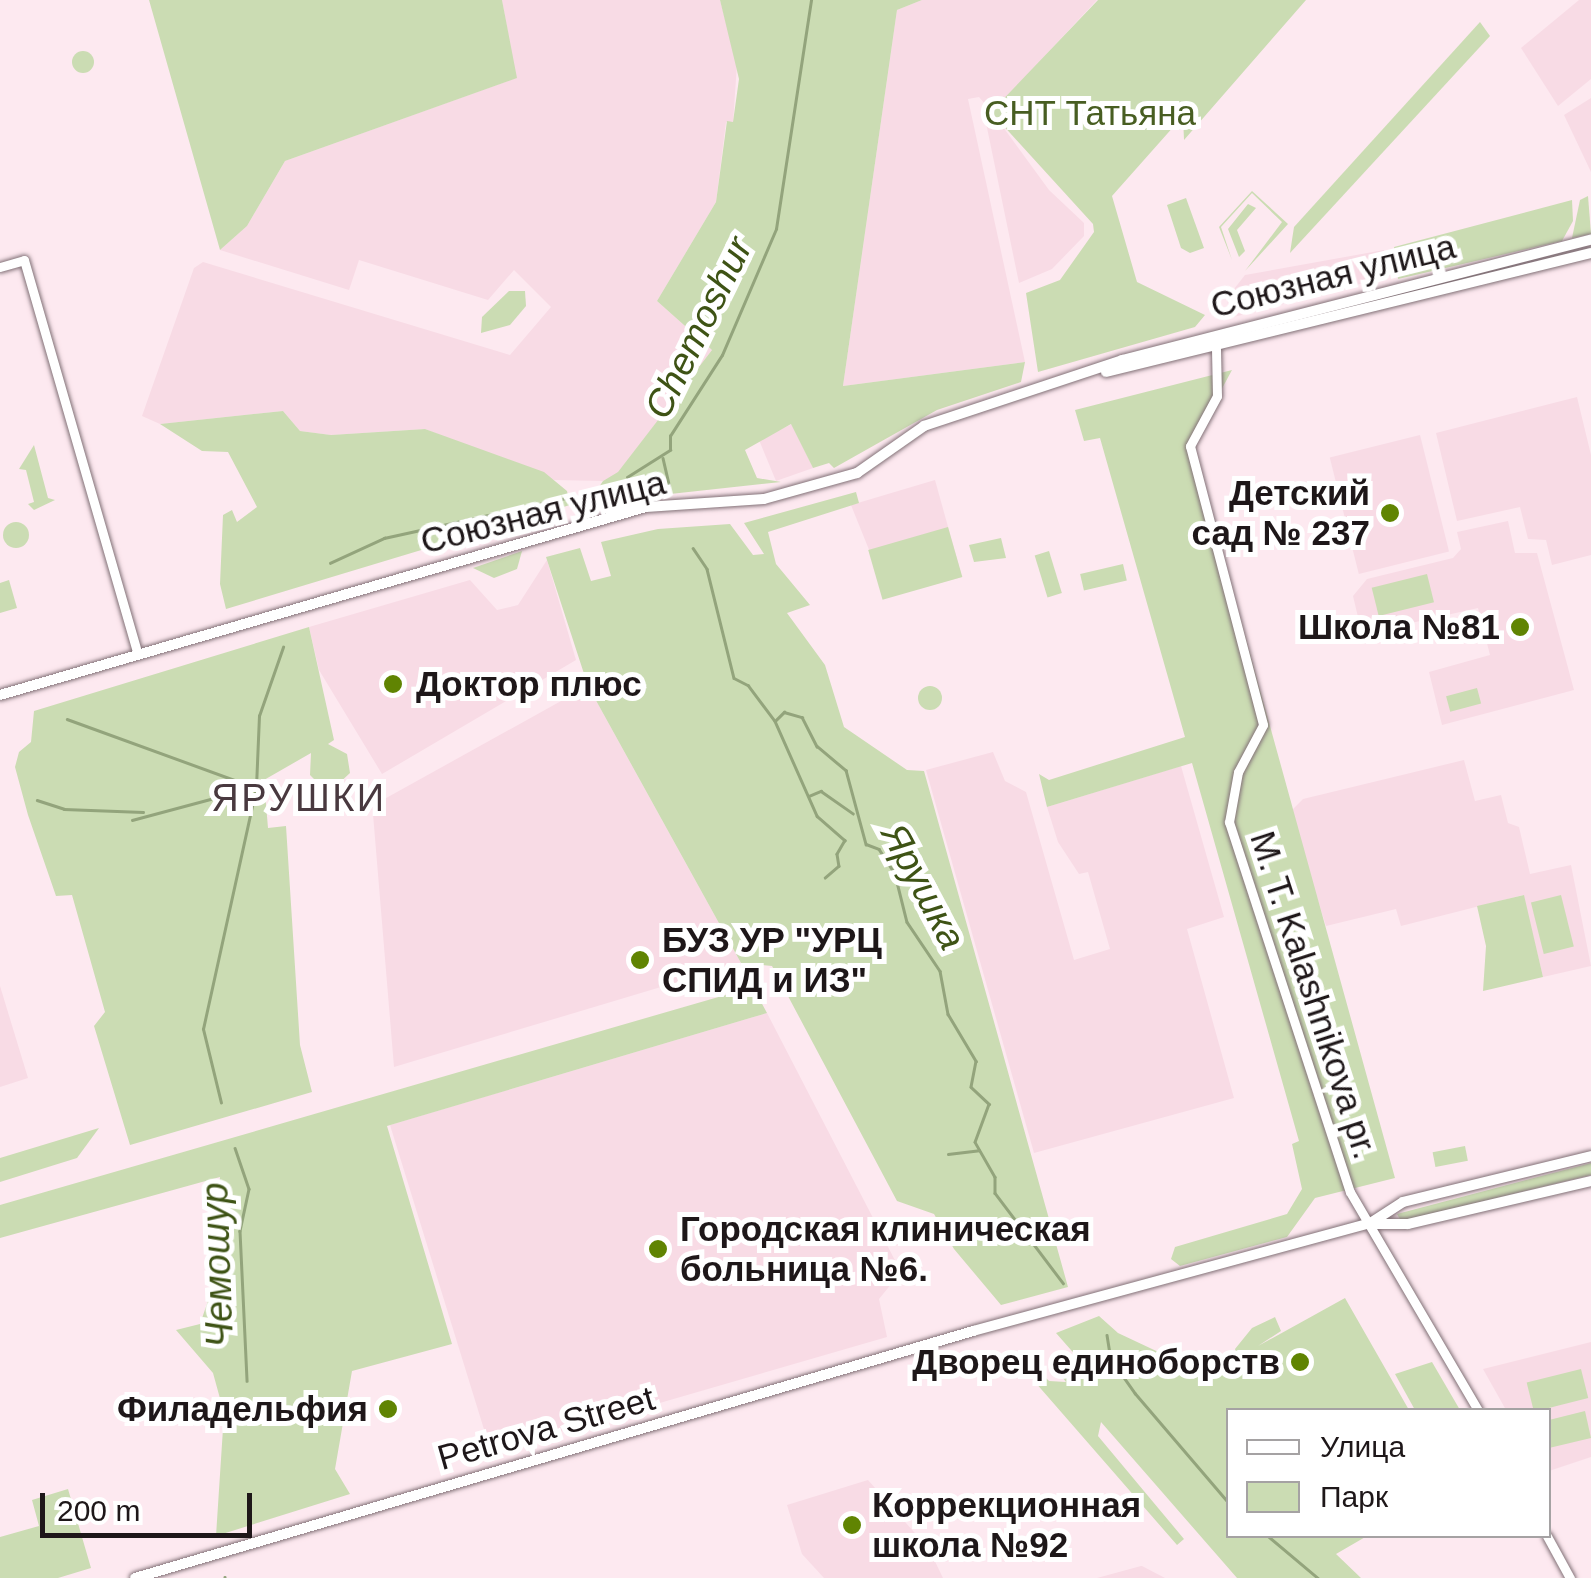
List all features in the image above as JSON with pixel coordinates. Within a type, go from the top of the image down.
[{"type":"main road","name":"Союзная улица","points":[[0,696],[646,506],[764,499],[857,473],[924,426],[1090,374],[1591,240]]},
{"type":"main road","name":"Союзная улица","points":[[1123,365],[1216,349],[1591,253]]},
{"type":"main road","points":[[1368,1224],[1403,1202],[1591,1156]]},
{"type":"main road","points":[[1368,1224],[1408,1224],[1591,1181]]},
{"type":"main road","name":"Petrova Street","points":[[134,1578],[973,1331],[1368,1224]]},
{"type":"street","points":[[0,267],[24,260],[138,654]]},
{"type":"street","name":"M. T. Kalashnikova pr.","points":[[1216,349],[1218,396],[1190,446],[1262,725],[1238,772],[1228,822],[1350,1192],[1477,1408]]},
{"type":"street","points":[[1548,1538],[1570,1578]]},
{"type":"shaded area","points":[[502,0],[720,0],[737,64],[733,123],[726,122],[716,202],[657,301],[712,350],[618,473],[603,481],[554,480],[425,429],[331,435],[300,431],[283,411],[160,424],[142,416],[194,268],[203,262],[510,355],[551,307],[514,270],[488,300],[359,260],[349,290],[220,250],[247,226],[285,161],[516,78]]},
{"type":"shaded area","points":[[922,0],[1097,0],[992,112],[1049,190],[1084,223],[1084,236],[1052,269],[1019,283],[985,118],[991,111],[979,97],[968,99],[1025,362],[843,386],[897,10]]},
{"type":"shaded area","points":[[1579,0],[1591,0],[1591,79],[1558,106],[1521,48]]},
{"type":"shaded area","points":[[1591,98],[1591,172],[1564,115]]},
{"type":"shaded area","points":[[1384,250],[1391,276],[1230,318],[1227,298],[1245,275]]},
{"type":"shaded area","points":[[1577,397],[1591,455],[1591,555],[1552,565],[1546,540],[1528,539],[1520,507],[1457,521],[1436,433]]},
{"type":"shaded area","points":[[792,424],[813,468],[776,481],[759,440]]},
{"type":"shaded area","name":"Детский сад № 237","points":[[1420,435],[1449,551],[1359,574],[1330,457]]},
{"type":"shaded area","points":[[935,480],[962,577],[888,597],[851,505]]},
{"type":"shaded area","name":"Школа №81","points":[[1508,521],[1515,553],[1537,553],[1574,690],[1442,725],[1429,672],[1490,655],[1478,608],[1362,634],[1353,596],[1367,579],[1453,558],[1461,549],[1457,532]]},
{"type":"shaded area","points":[[547,560],[576,660],[382,774],[319,670],[309,627],[470,580],[497,610],[518,605]]},
{"type":"shaded area","points":[[588,686],[741,963],[394,1067],[373,814],[379,802]]},
{"type":"shaded area","points":[[993,752],[1005,781],[1026,792],[1074,960],[1110,949],[1088,872],[1079,874],[1058,842],[1047,807],[1181,766],[1224,917],[1187,929],[1234,1098],[1034,1153],[926,770]]},
{"type":"shaded area","points":[[1464,760],[1475,801],[1501,795],[1508,823],[1519,827],[1530,874],[1571,865],[1591,966],[1543,977],[1523,895],[1401,926],[1396,909],[1326,926],[1290,812],[1303,799]]},
{"type":"shaded area","points":[[0,986],[28,1078],[0,1087]]},
{"type":"shaded area","name":"Городская клиническая больница №6.","points":[[767,1013],[901,1272],[879,1299],[887,1337],[491,1452],[390,1125]]},
{"type":"shaded area","points":[[1591,1342],[1591,1457],[1551,1470],[1551,1408],[1505,1408],[1483,1369]]},
{"type":"shaded area","name":"Коррекционная школа №92","points":[[868,1480],[929,1549],[943,1578],[824,1578],[802,1554],[787,1505]]},
{"type":"shaded area","points":[[1141,1566],[1165,1578],[1097,1578]]},
{"type":"green space","points":[[149,0],[502,0],[517,78],[285,161],[247,226],[220,250]]},
{"type":"green space","points":[[720,0],[922,0],[897,10],[843,386],[1025,362],[1021,382],[937,410],[834,468],[829,463],[813,468],[791,424],[745,450],[757,478],[781,482],[661,495],[598,510],[593,496],[603,481],[618,472],[712,350],[657,301],[716,202],[727,121],[733,122],[739,79]]},
{"type":"green space","name":"СНТ Татьяна","points":[[1098,0],[1306,0],[1184,140],[1183,116],[1112,196],[1137,282],[1205,315],[1195,327],[1038,372],[1026,293],[1060,280],[1094,232],[1093,224],[991,112]]},
{"type":"green space","points":[[1480,22],[1490,36],[1290,253],[1294,227]]},
{"type":"green space","points":[[79,51],[87,51],[94,62],[87,73],[79,73],[72,66],[72,58]]},
{"type":"green space","points":[[1252,191],[1288,224],[1245,271],[1282,222],[1252,193],[1221,227],[1232,260],[1219,227]]},
{"type":"green space","points":[[1588,196],[1591,234],[1572,238],[1580,200]]},
{"type":"green space","points":[[1186,198],[1204,248],[1190,253],[1181,248],[1167,205]]},
{"type":"green space","points":[[1572,200],[1573,221],[1562,241],[1398,279],[1394,247]]},
{"type":"green space","points":[[1248,204],[1256,208],[1237,230],[1245,251],[1239,257],[1228,229]]},
{"type":"green space","points":[[509,291],[525,291],[526,306],[510,325],[481,333],[482,317]]},
{"type":"green space","points":[[1232,370],[1192,444],[1395,1178],[1315,1198],[1287,1237],[1180,1266],[1171,1259],[1175,1247],[1287,1214],[1302,1189],[1292,1144],[1299,1141],[1192,763],[1047,807],[1039,774],[1049,780],[1185,737],[1100,438],[1084,441],[1075,410]]},
{"type":"green space","points":[[283,411],[300,431],[331,435],[425,429],[544,472],[567,491],[570,505],[226,609],[220,584],[223,515],[232,510],[237,522],[257,507],[228,452],[202,451],[160,424]]},
{"type":"green space","points":[[34,445],[48,498],[55,500],[34,510],[28,504],[34,502],[26,470],[19,469]]},
{"type":"green space","points":[[856,492],[859,503],[768,532],[776,564],[810,605],[787,613],[825,665],[844,727],[907,770],[924,771],[1068,1287],[1001,1305],[954,1249],[934,1214],[897,1201],[772,966],[741,963],[588,686],[546,557],[580,548],[591,581],[611,576],[601,542],[658,529],[730,524],[753,555],[764,554],[744,523]]},
{"type":"green space","points":[[16,522],[25,526],[29,535],[25,544],[16,548],[7,544],[3,535],[7,526]]},
{"type":"green space","points":[[948,527],[962,577],[883,600],[868,550]]},
{"type":"green space","points":[[1001,538],[1006,558],[974,562],[969,545]]},
{"type":"green space","points":[[522,551],[517,569],[494,578],[473,568]]},
{"type":"green space","points":[[1049,551],[1062,593],[1048,597],[1035,555]]},
{"type":"green space","points":[[1123,564],[1127,581],[1084,590],[1080,574]]},
{"type":"green space","points":[[1427,574],[1434,602],[1379,616],[1372,588]]},
{"type":"green space","points":[[9,580],[17,608],[0,613],[0,583]]},
{"type":"green space","points":[[309,627],[334,740],[328,744],[347,754],[350,773],[335,787],[321,786],[310,775],[311,753],[264,780],[268,828],[286,826],[300,1045],[312,1092],[130,1145],[94,1026],[105,1012],[72,895],[56,896],[15,767],[19,752],[31,742],[34,711]]},
{"type":"green space","points":[[930,686],[942,698],[930,710],[918,698]]},
{"type":"green space","points":[[1477,688],[1481,703],[1450,712],[1446,696]]},
{"type":"green space","points":[[1524,895],[1543,977],[1483,991],[1486,946],[1477,906]]},
{"type":"green space","points":[[1561,895],[1574,946],[1544,954],[1531,902]]},
{"type":"green space","points":[[753,987],[767,1013],[387,1126],[452,1344],[352,1371],[335,1469],[350,1494],[216,1536],[224,1413],[213,1373],[176,1330],[200,1324],[210,1295],[220,1177],[0,1238],[0,1205]]},
{"type":"green space","points":[[99,1128],[77,1158],[0,1182],[0,1158]]},
{"type":"green space","points":[[1465,1146],[1468,1161],[1435,1167],[1433,1152]]},
{"type":"green space","points":[[1591,1163],[1591,1175],[1401,1221],[1397,1214]]},
{"type":"green space","points":[[1345,1298],[1408,1408],[1226,1408],[1226,1538],[1364,1538],[1336,1554],[1361,1578],[1237,1578],[1101,1422],[1098,1436],[1184,1539],[1177,1545],[1028,1374],[1033,1365],[1049,1381],[1066,1382],[1060,1374],[1078,1358],[1056,1333],[1099,1316],[1118,1333],[1186,1365],[1193,1379],[1237,1357],[1235,1349],[1252,1328],[1275,1317],[1281,1331],[1258,1346]]},
{"type":"green space","points":[[1432,1362],[1459,1408],[1414,1408],[1395,1374]]},
{"type":"green space","points":[[1581,1369],[1588,1398],[1533,1408],[1527,1383]]},
{"type":"green space","points":[[1585,1411],[1591,1438],[1551,1448],[1551,1420]]},
{"type":"green space","points":[[68,1489],[91,1568],[58,1578],[0,1578],[0,1537],[39,1526],[32,1500]]},
{"type":"waterway","name":"Chemoshur","points":[[627,477],[670,450],[670,436],[722,355],[776,229],[811,0]]},
{"type":"waterway","name":"Ярушка","points":[[663,458],[669,485]]},
{"type":"waterway","name":"Chemoshur","points":[[330,563],[384,538],[566,498]]},
{"type":"waterway","name":"Ярушка","points":[[693,548],[707,569],[734,678],[748,685],[775,721],[784,712],[802,717],[817,746],[846,770],[866,844],[879,849],[895,874],[907,922],[940,971],[948,1014],[976,1061],[971,1087],[989,1104],[975,1142],[995,1177],[995,1193],[1063,1283]]},
{"type":"waterway","name":"Chemoshur","points":[[221,1103],[203,1029],[256,787],[259,716],[283,647]]},
{"type":"waterway","points":[[67,719],[254,787]]},
{"type":"waterway","points":[[775,721],[817,816],[845,840],[837,854],[839,866],[825,878]]},
{"type":"waterway","points":[[132,820],[255,787]]},
{"type":"waterway","points":[[809,796],[821,791],[853,813]]},
{"type":"waterway","points":[[37,800],[64,809],[143,812]]},
{"type":"waterway","name":"Чемошур","points":[[235,1148],[249,1189],[240,1231],[247,1381]]},
{"type":"waterway","points":[[948,1154],[979,1150]]},
{"type":"waterway","name":"Ярушка","points":[[1107,1335],[1111,1359],[1135,1393],[1226,1500]]},
{"type":"waterway","name":"Ярушка","points":[[1270,1538],[1318,1578]]},
{"type":"place","name":"Детский сад № 237","points":[[1390,513]]},
{"type":"place","name":"Школа №81","points":[[1520,627]]},
{"type":"place","name":"Доктор плюс","points":[[393,684]]},
{"type":"place","name":"БУЗ УР \"УРЦ СПИД и ИЗ\"","points":[[640,960]]},
{"type":"place","name":"Городская клиническая больница №6.","points":[[658,1249]]},
{"type":"place","name":"Дворец единоборств","points":[[1300,1362]]},
{"type":"place","name":"Филадельфия","points":[[388,1409]]},
{"type":"place","name":"Коррекционная школа №92","points":[[852,1525]]},
{"type":"district","name":"ЯРУШКИ","points":[[299,799]]}]
